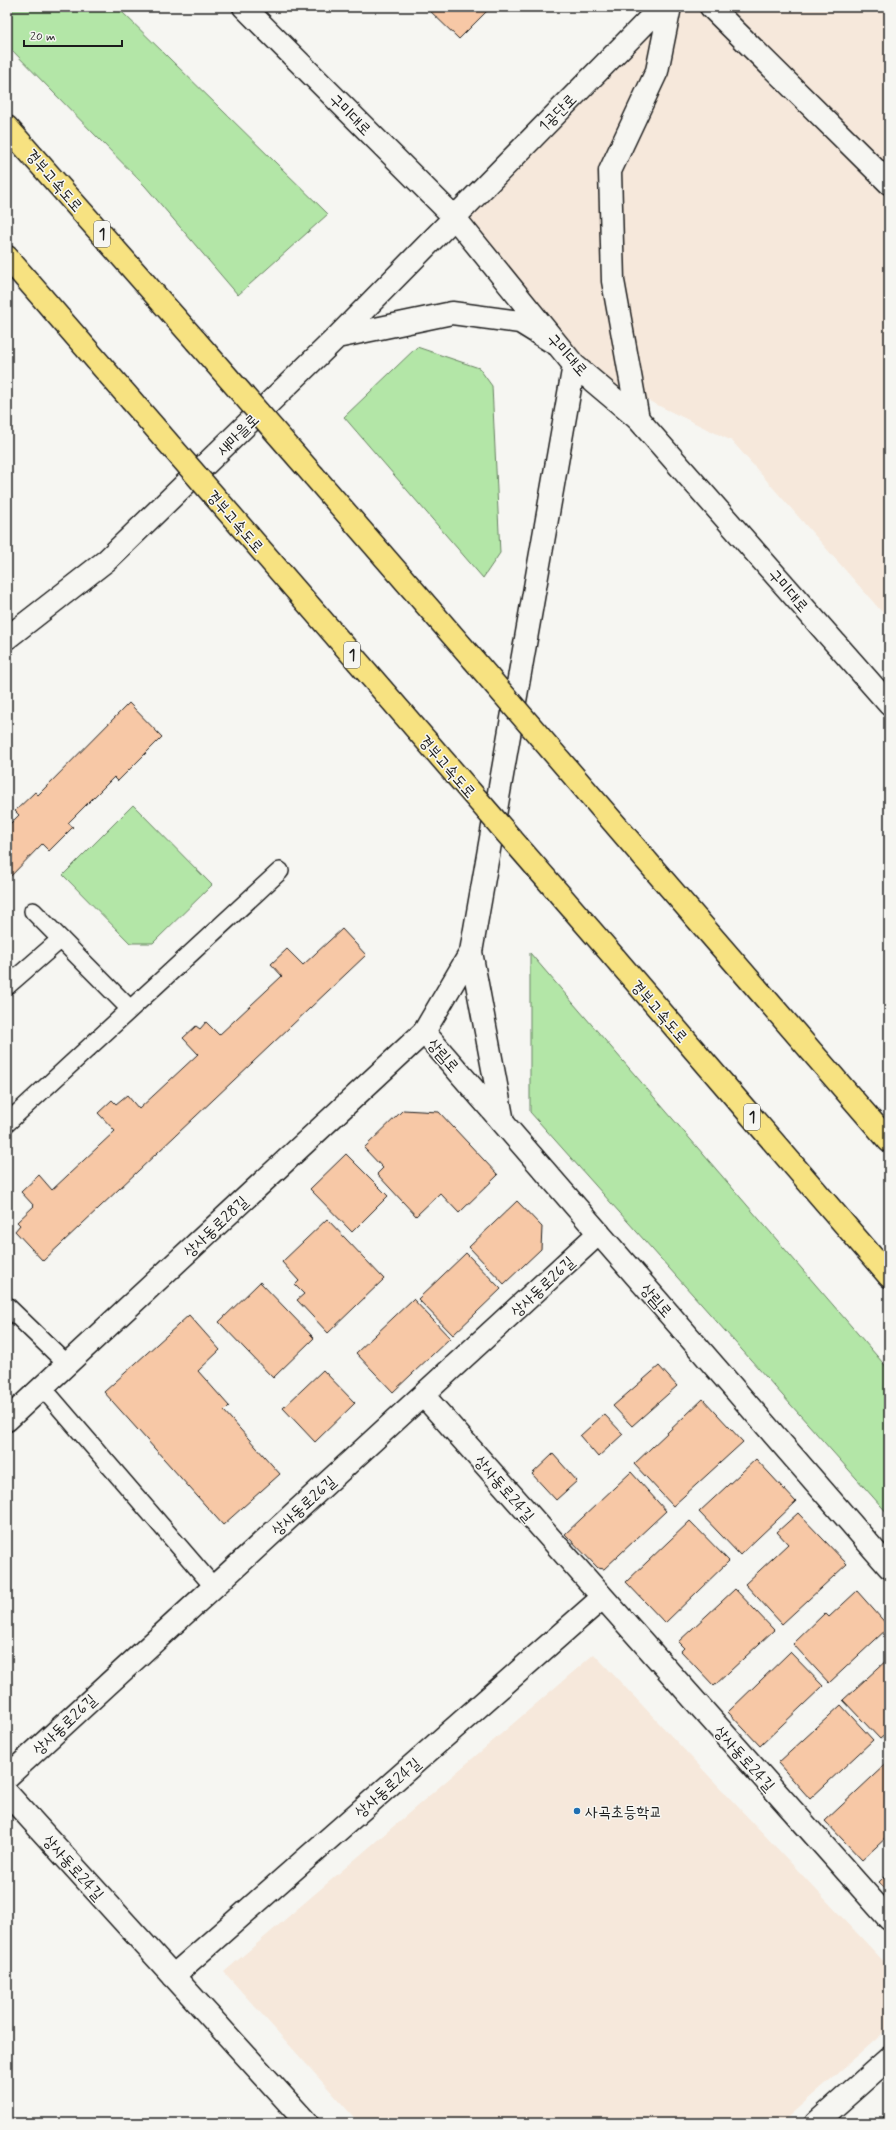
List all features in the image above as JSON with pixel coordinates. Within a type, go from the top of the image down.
[{"type":"highway","name":"경부고속도로","points":[[7,127],[314,476],[889,1141]]},
{"type":"highway","name":"경부고속도로","points":[[7,257],[889,1276]]},
{"type":"street","name":"구미대로","points":[[244,7],[454,217],[574,365],[638,419],[889,704]]},
{"type":"street","name":"1공단로","points":[[454,217],[661,7]]},
{"type":"street","points":[[638,419],[614,281],[610,171],[657,71],[670,7]]},
{"type":"street","points":[[711,7],[889,183]]},
{"type":"street","name":"새마을로","points":[[7,638],[107,560],[337,337],[454,217]]},
{"type":"street","points":[[337,337],[452,313],[520,322],[552,341],[574,365],[471,952],[503,1122]]},
{"type":"street","name":"상사동로28길","points":[[7,1420],[424,1032],[471,952]]},
{"type":"street","name":"상림로","points":[[424,1032],[889,1567]]},
{"type":"street","name":"상사동로26길","points":[[7,1777],[213,1586],[599,1233]]},
{"type":"street","name":"상사동로24길","points":[[423,1395],[889,1919]]},
{"type":"street","name":"상사동로24길","points":[[173,1976],[602,1598]]},
{"type":"street","name":"상사동로24길","points":[[7,1793],[307,2123]]},
{"type":"street","points":[[816,2123],[889,2058]]},
{"type":"lane","points":[[7,1123],[280,871]]},
{"type":"lane","points":[[33,911],[130,1009]]},
{"type":"lane","points":[[7,986],[61,938]]},
{"type":"lane","points":[[7,1306],[67,1364]]},
{"type":"lane","points":[[42,1387],[213,1586]]},
{"type":"shaded area","points":[[661,7],[889,7],[889,620],[732,441],[574,365],[454,217]]},
{"type":"shaded area","name":"사곡초등학교","points":[[594,1654],[889,1967],[889,2028],[781,2123],[359,2123],[224,1972]]},
{"type":"green space","points":[[7,7],[117,7],[328,214],[238,295],[145,186],[7,45]]},
{"type":"green space","points":[[417,347],[479,368],[492,386],[500,553],[483,578],[344,417]]},
{"type":"green space","points":[[133,805],[212,885],[153,943],[130,943],[63,875]]},
{"type":"green space","points":[[530,953],[889,1370],[889,1515],[530,1112]]},
{"type":"building","points":[[426,7],[491,7],[459,39]]},
{"type":"building","points":[[129,703],[162,737],[118,781],[114,777],[68,823],[73,827],[49,851],[42,844],[7,880],[7,827],[19,815],[15,811],[35,792],[38,795]]},
{"type":"building","points":[[342,929],[366,955],[43,1261],[15,1231],[20,1225],[17,1222],[34,1206],[21,1192],[39,1175],[52,1190],[115,1131],[98,1113],[112,1100],[116,1104],[127,1095],[139,1109],[198,1054],[183,1038],[196,1026],[200,1029],[206,1022],[219,1035],[282,976],[271,964],[287,949],[303,965]]},
{"type":"building","points":[[403,1110],[439,1112],[498,1175],[459,1213],[440,1193],[416,1216],[377,1174],[383,1168],[364,1148]]},
{"type":"building","points":[[346,1154],[388,1196],[352,1232],[310,1189]]},
{"type":"building","points":[[517,1201],[542,1227],[541,1249],[504,1284],[469,1247]]},
{"type":"building","points":[[327,1219],[384,1279],[328,1333],[297,1300],[304,1294],[295,1285],[299,1281],[282,1262]]},
{"type":"building","points":[[466,1253],[501,1289],[453,1335],[418,1299]]},
{"type":"building","points":[[260,1282],[314,1338],[273,1378],[219,1322]]},
{"type":"building","points":[[413,1299],[450,1338],[393,1392],[356,1353]]},
{"type":"building","points":[[189,1315],[220,1350],[198,1371],[229,1406],[224,1411],[280,1474],[223,1525],[104,1392]]},
{"type":"building","points":[[659,1366],[677,1386],[632,1426],[613,1406]]},
{"type":"building","points":[[323,1370],[355,1403],[315,1442],[283,1408]]},
{"type":"building","points":[[703,1399],[743,1442],[673,1506],[634,1464]]},
{"type":"building","points":[[604,1414],[623,1434],[598,1457],[580,1436]]},
{"type":"building","points":[[553,1454],[577,1481],[556,1500],[532,1474]]},
{"type":"building","points":[[756,1459],[796,1502],[740,1555],[699,1512]]},
{"type":"building","points":[[631,1472],[666,1511],[604,1569],[598,1568],[565,1534]]},
{"type":"building","points":[[798,1513],[847,1564],[782,1624],[745,1584],[788,1544],[777,1532]]},
{"type":"building","points":[[690,1521],[729,1561],[665,1623],[626,1582]]},
{"type":"building","points":[[735,1589],[774,1630],[714,1686],[681,1651],[684,1648],[678,1642]]},
{"type":"building","points":[[857,1591],[889,1627],[829,1683],[793,1644],[825,1613],[829,1617]]},
{"type":"building","points":[[790,1652],[823,1686],[760,1746],[728,1712]]},
{"type":"building","points":[[889,1658],[889,1731],[880,1739],[843,1700]]},
{"type":"building","points":[[841,1705],[873,1740],[810,1799],[778,1763]]},
{"type":"building","points":[[888,1762],[889,1835],[862,1860],[825,1821]]},
{"type":"building","points":[[889,1872],[889,1893],[879,1882]]},
{"type":"building","points":[[885,2117],[889,2123],[878,2123]]},
{"type":"place","name":"사곡초등학교","points":[[577,1811]]}]
